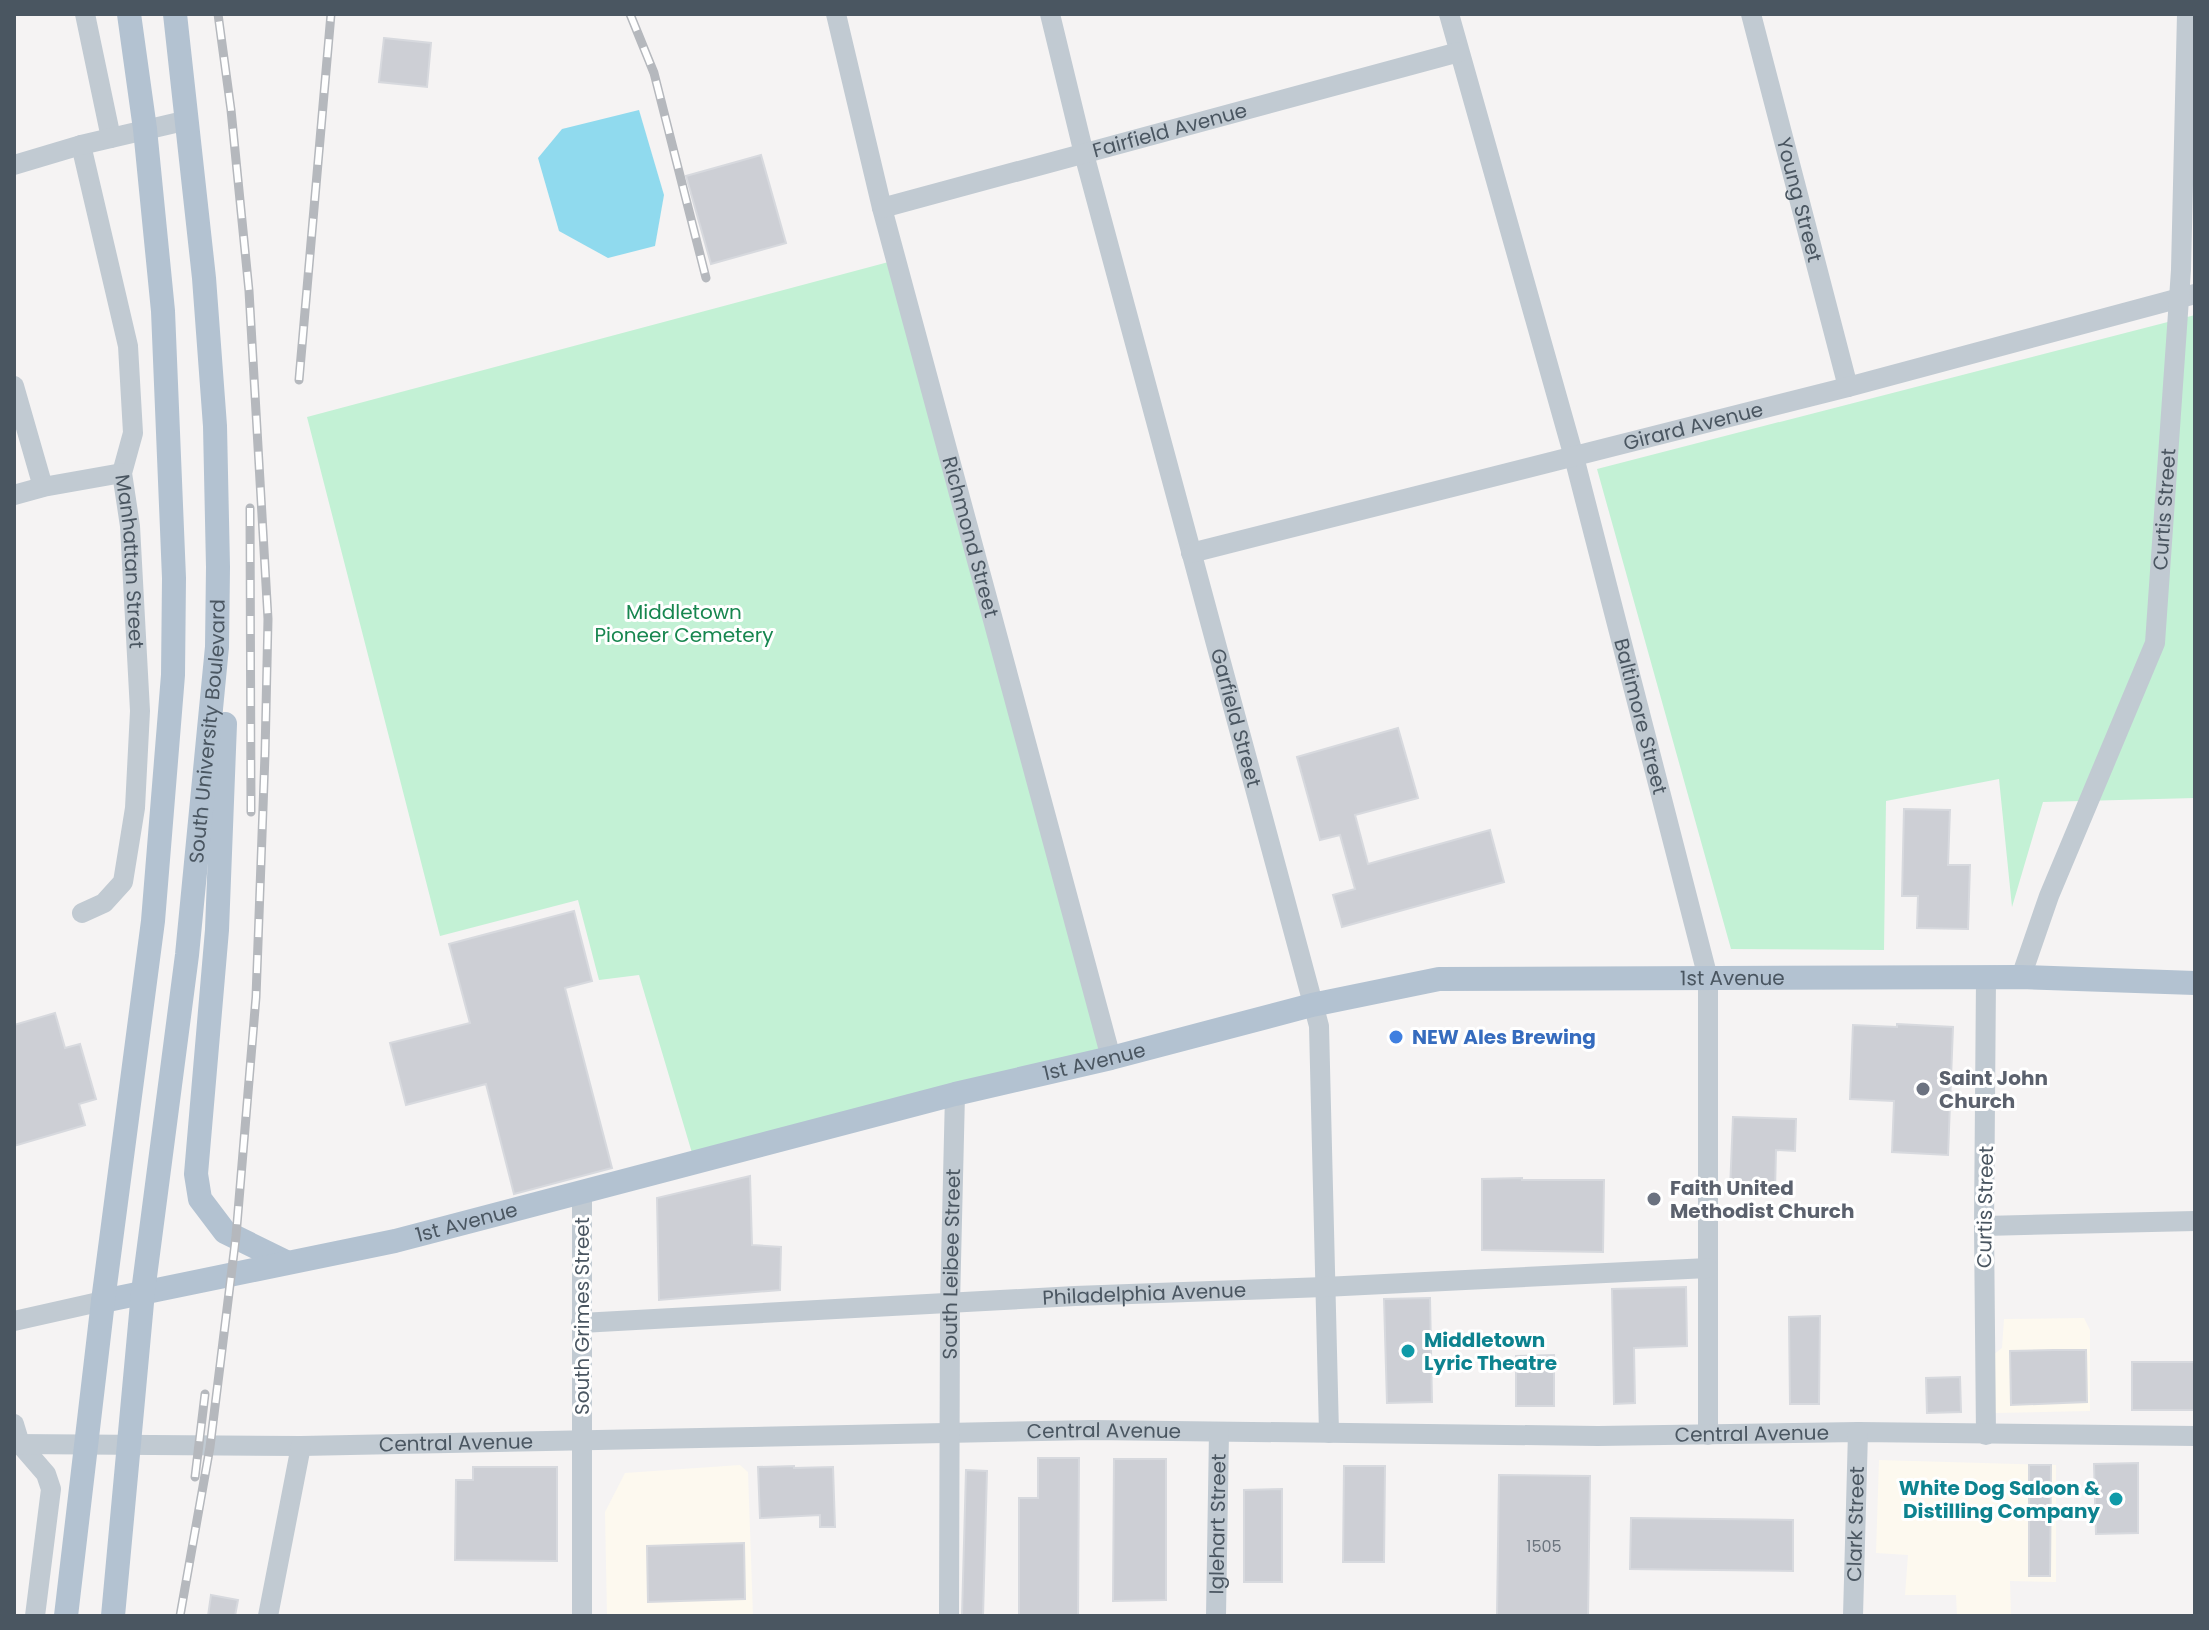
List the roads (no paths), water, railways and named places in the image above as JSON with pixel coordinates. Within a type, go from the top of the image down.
[{"type":"main road","name":"South University Boulevard","points":[[66,1616],[103,1301],[153,921],[173,675],[174,578],[163,311],[145,129],[129,14]]},
{"type":"main road","name":"South University Boulevard","points":[[113,1616],[143,1292],[187,955],[217,647],[215,426],[188,120],[175,14]]},
{"type":"main road","points":[[217,647],[227,688],[217,930],[196,1174],[200,1199],[225,1232],[286,1262]]},
{"type":"main road","name":"1st Avenue","points":[[103,1301],[395,1241],[955,1094],[1111,1058],[1312,1005],[1439,979],[2021,977],[2195,983]]},
{"type":"street","points":[[85,14],[111,138]]},
{"type":"street","name":"Richmond Street","points":[[836,14],[882,208],[1111,1058]]},
{"type":"street","name":"Garfield Street","points":[[1050,14],[1084,154],[1319,1026],[1329,1433]]},
{"type":"street","name":"Baltimore Street","points":[[1449,14],[1574,457],[1708,978],[1708,1435]]},
{"type":"street","name":"Young Street","points":[[1751,14],[1848,387]]},
{"type":"street","name":"Curtis Street","points":[[2021,977],[2049,896],[2155,643],[2187,296],[2187,14]]},
{"type":"street","name":"Fairfield Avenue","points":[[882,208],[1459,52]]},
{"type":"street","points":[[14,165],[81,145],[188,120]]},
{"type":"street","name":"Manhattan Street","points":[[81,145],[128,346],[133,433],[122,473],[130,526],[140,711],[135,808],[123,882],[104,903],[82,913]]},
{"type":"street","name":"Girard Avenue","points":[[1191,553],[1848,387],[2187,296]]},
{"type":"street","points":[[14,386],[43,487]]},
{"type":"street","points":[[14,495],[122,473]]},
{"type":"street","name":"Curtis Street","points":[[1986,978],[1986,1435]]},
{"type":"street","name":"South Leibee Street","points":[[949,1616],[950,1304],[955,1094]]},
{"type":"street","name":"South Grimes Street","points":[[582,1193],[582,1616]]},
{"type":"street","points":[[1984,1226],[2195,1221]]},
{"type":"street","name":"Philadelphia Avenue","points":[[581,1323],[1075,1296],[1708,1268]]},
{"type":"street","name":"1st Avenue","points":[[14,1321],[103,1301]]},
{"type":"street","points":[[14,1424],[17,1444],[46,1474],[51,1489],[35,1616]]},
{"type":"street","name":"Central Avenue","points":[[17,1444],[301,1446],[1092,1430],[1598,1436],[1858,1432],[2195,1436]]},
{"type":"street","name":"Iglehart Street","points":[[1216,1616],[1219,1432]]},
{"type":"street","name":"Clark Street","points":[[1853,1616],[1858,1432]]},
{"type":"street","points":[[268,1616],[301,1446]]},
{"type":"water","points":[[639,110],[664,195],[655,246],[608,258],[559,231],[538,158],[562,129]]},
{"type":"railway","points":[[180,1616],[210,1447],[236,1236],[256,997],[265,754],[268,619],[249,291],[218,14]]},
{"type":"railway","points":[[299,380],[331,14]]},
{"type":"railway","points":[[630,14],[654,73],[706,278]]},
{"type":"railway","points":[[250,508],[251,812]]},
{"type":"railway","points":[[195,1477],[205,1394]]},
{"type":"place","name":"NEW Ales Brewing","points":[[1396,1037]]},
{"type":"place","name":"Saint John Church","points":[[1923,1089]]},
{"type":"place","name":"Faith United Methodist Church","points":[[1654,1199]]},
{"type":"place","name":"Middletown Lyric Theatre","points":[[1408,1351]]},
{"type":"place","name":"White Dog Saloon & Distilling Company","points":[[2116,1499]]},
{"type":"park label","name":"Middletown Pioneer Cemetery","points":[[684,624]]}]
